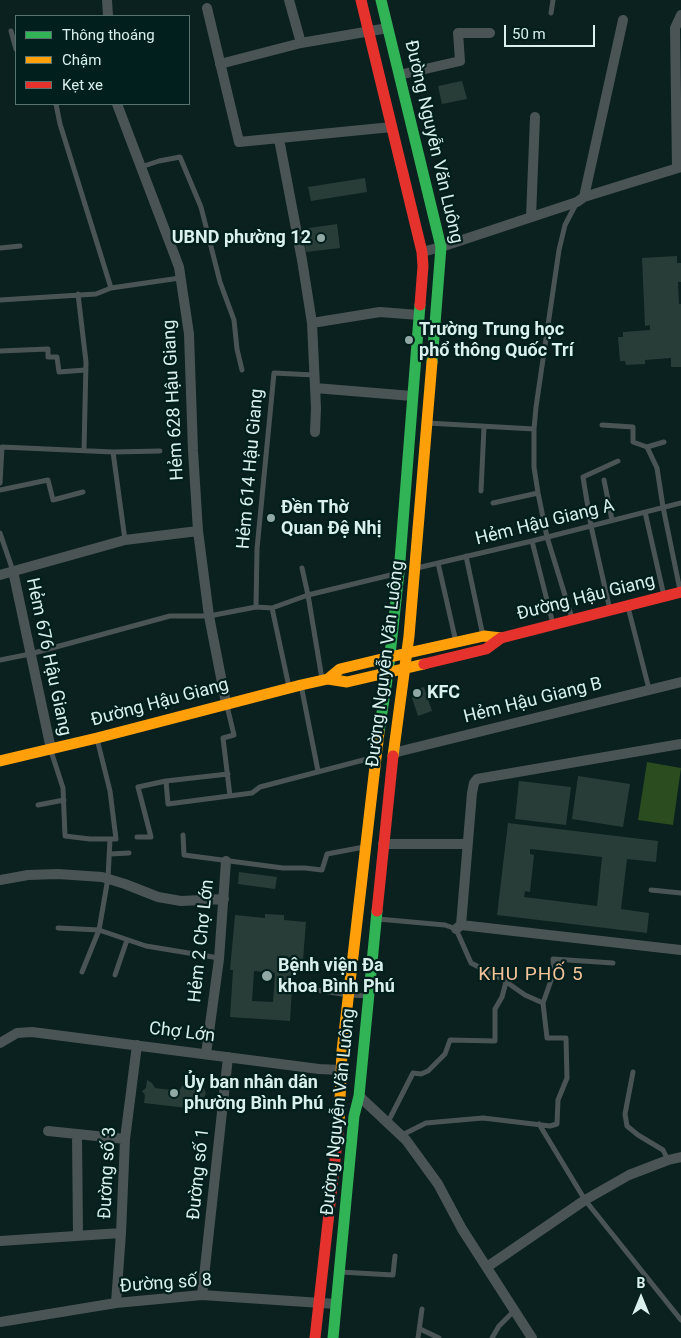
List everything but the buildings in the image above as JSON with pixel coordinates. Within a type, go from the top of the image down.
[{"type":"main road","name":"Đường Nguyễn Văn Luông","points":[[315,1338],[340,1114],[341,1070],[365,847],[399,573],[423,266],[422,252],[361,0]]},
{"type":"main road","name":"Đường Nguyễn Văn Luông","points":[[333,1338],[354,1116],[362,1071],[370,996],[383,844],[407,654],[442,248],[381,0]]},
{"type":"main road","name":"Đường Hậu Giang","points":[[325,679],[340,669],[484,636],[501,638],[681,593]]},
{"type":"main road","name":"Đường Hậu Giang","points":[[0,761],[97,738],[301,684],[325,679],[347,682],[486,649],[501,638]]},
{"type":"main road","name":"Chợ Lớn","points":[[341,1070],[362,1071]]},
{"type":"street","points":[[107,0],[108,15]]},
{"type":"street","points":[[289,0],[301,44]]},
{"type":"street","points":[[207,8],[238,142],[392,127]]},
{"type":"street","points":[[422,252],[442,248],[679,167],[674,28],[681,15]]},
{"type":"street","points":[[581,199],[623,20]]},
{"type":"street","points":[[220,64],[301,44],[388,28]]},
{"type":"street","points":[[399,75],[460,61],[458,33],[490,33]]},
{"type":"street","name":"Hẻm 628 Hậu Giang","points":[[117,105],[179,267],[189,334],[198,531],[209,616],[226,703]]},
{"type":"street","points":[[531,217],[536,117]]},
{"type":"street","points":[[279,139],[312,323],[315,432]]},
{"type":"street","points":[[312,323],[380,312],[419,315]]},
{"type":"street","points":[[315,388],[412,396]]},
{"type":"street","points":[[0,575],[125,540],[198,531]]},
{"type":"street","name":"Hẻm 676 Hậu Giang","points":[[13,571],[51,749]]},
{"type":"street","name":"Hẻm Hậu Giang B","points":[[393,753],[681,682]]},
{"type":"street","points":[[681,744],[477,779],[472,793],[458,927],[681,950]]},
{"type":"street","points":[[383,844],[467,844]]},
{"type":"street","name":"Hẻm 2 Chợ Lớn","points":[[206,1054],[219,958],[226,861]]},
{"type":"street","points":[[0,880],[28,875],[58,874],[108,878],[158,897],[181,900],[224,899]]},
{"type":"street","name":"Chợ Lớn","points":[[0,1042],[10,1036],[24,1032],[319,1069],[341,1070]]},
{"type":"street","name":"Đường số 3","points":[[116,1303],[125,1139],[137,1045]]},
{"type":"street","name":"Đường số 1","points":[[202,1295],[228,1057]]},
{"type":"street","points":[[358,1096],[401,1135],[438,1184],[462,1229],[532,1338]]},
{"type":"street","points":[[48,1131],[125,1139]]},
{"type":"street","points":[[77,1134],[78,1236]]},
{"type":"street","points":[[487,1267],[586,1200],[629,1174],[681,1157]]},
{"type":"street","points":[[0,1241],[121,1233]]},
{"type":"street","name":"Đường số 8","points":[[0,1322],[116,1303],[202,1295],[336,1304]]},
{"type":"lane","points":[[551,13],[553,0]]},
{"type":"lane","points":[[11,32],[15,46]]},
{"type":"lane","points":[[56,105],[60,124],[111,288]]},
{"type":"lane","points":[[141,167],[180,157],[202,206],[220,282],[234,320],[237,349],[242,370]]},
{"type":"lane","points":[[573,620],[547,537],[538,493],[534,467],[534,429],[559,250],[565,225],[581,199]]},
{"type":"lane","points":[[0,248],[20,246]]},
{"type":"lane","points":[[0,300],[96,294],[111,288],[180,278]]},
{"type":"lane","points":[[78,294],[85,370],[84,450]]},
{"type":"lane","points":[[0,351],[48,349],[48,357],[58,357],[59,372],[85,370]]},
{"type":"lane","name":"Hẻm 614 Hậu Giang","points":[[256,607],[257,549],[274,373],[314,375]]},
{"type":"lane","points":[[427,423],[534,429]]},
{"type":"lane","points":[[602,425],[634,427],[633,442],[646,447],[664,442]]},
{"type":"lane","points":[[481,491],[484,427]]},
{"type":"lane","points":[[0,483],[1,447],[160,452]]},
{"type":"lane","points":[[646,447],[657,468],[681,593]]},
{"type":"lane","points":[[113,452],[125,540]]},
{"type":"lane","points":[[611,611],[591,526],[583,477],[618,461]]},
{"type":"lane","points":[[0,490],[48,480],[53,500],[83,492]]},
{"type":"lane","points":[[604,480],[612,520]]},
{"type":"lane","points":[[493,503],[538,493]]},
{"type":"lane","name":"Hẻm Hậu Giang A","points":[[415,568],[532,541],[681,503]]},
{"type":"lane","points":[[645,512],[664,596]]},
{"type":"lane","points":[[0,533],[13,571]]},
{"type":"lane","points":[[532,541],[553,625]]},
{"type":"lane","points":[[466,556],[484,636]]},
{"type":"lane","points":[[438,563],[456,642]]},
{"type":"lane","points":[[302,568],[325,679]]},
{"type":"lane","points":[[0,660],[30,654],[170,616],[209,616],[256,607],[272,608],[308,595],[399,573]]},
{"type":"lane","points":[[628,606],[648,689]]},
{"type":"lane","points":[[272,608],[289,688]]},
{"type":"lane","points":[[301,684],[318,771]]},
{"type":"lane","points":[[226,703],[234,735],[223,738],[230,796]]},
{"type":"lane","points":[[51,749],[63,788],[65,836],[90,839],[116,839],[110,791],[97,738]]},
{"type":"lane","points":[[166,781],[168,804],[252,794],[260,787],[375,757]]},
{"type":"lane","points":[[137,837],[151,837],[138,787],[166,781],[228,774]]},
{"type":"lane","points":[[38,805],[64,800]]},
{"type":"lane","points":[[183,835],[184,855],[283,868],[322,870],[327,854],[365,847]]},
{"type":"lane","points":[[82,972],[99,930],[108,878],[110,839]]},
{"type":"lane","points":[[110,854],[129,853]]},
{"type":"lane","points":[[652,890],[681,893]]},
{"type":"lane","points":[[377,919],[458,927],[471,963],[484,968],[525,995],[543,1003]]},
{"type":"lane","points":[[58,928],[99,930],[146,946],[219,958]]},
{"type":"lane","points":[[115,975],[127,940]]},
{"type":"lane","points":[[401,1135],[426,1123],[483,1118],[550,1126],[557,1124],[558,1100],[567,1078],[566,1038],[547,1038],[543,1003],[554,972],[553,958],[613,963]]},
{"type":"lane","points":[[388,1122],[414,1073],[428,1072],[445,1054],[450,1040],[495,1041],[495,1009],[502,998],[506,982]]},
{"type":"lane","points":[[303,988],[370,996]]},
{"type":"lane","points":[[634,1072],[625,1114],[627,1126],[638,1136],[663,1150],[668,1160]]},
{"type":"lane","points":[[539,1124],[586,1200],[681,1320]]},
{"type":"lane","points":[[340,1272],[393,1275],[395,1256]]},
{"type":"lane","points":[[418,1338],[422,1309]]},
{"type":"lane","points":[[492,1338],[499,1326],[515,1310]]},
{"type":"lane","points":[[420,1329],[439,1338]]},
{"type":"green space","points":[[647,762],[681,768],[673,825],[638,820]]},
{"type":"traffic: fast","points":[[381,0],[441,247],[432,362]]},
{"type":"traffic: fast","points":[[379,732],[388,673],[399,573],[420,305]]},
{"type":"traffic: fast","points":[[333,1338],[354,1116],[359,1096],[377,911]]},
{"type":"traffic: slow","points":[[393,756],[409,636],[432,362]]},
{"type":"traffic: slow","points":[[328,679],[340,669],[390,657],[484,636],[501,638]]},
{"type":"traffic: slow","points":[[0,761],[301,685],[328,679],[347,682],[424,664]]},
{"type":"traffic: slow","points":[[339,1124],[342,1051],[379,732]]},
{"type":"traffic: jam","points":[[361,0],[422,252],[423,266],[420,305]]},
{"type":"traffic: jam","points":[[424,664],[486,649],[501,638],[681,592]]},
{"type":"traffic: jam","points":[[377,911],[393,756]]},
{"type":"traffic: jam","points":[[315,1338],[339,1124]]},
{"type":"place","name":"UBND phường 12","points":[[321,238]]},
{"type":"place","name":"Trường Trung học phổ thông Quốc Trí","points":[[409,340]]},
{"type":"place","name":"Đền Thờ Quan Đệ Nhị","points":[[271,518]]},
{"type":"place","name":"KFC","points":[[417,693]]},
{"type":"place","name":"Bệnh viện Đa khoa Bình Phú","points":[[267,976]]},
{"type":"place","name":"Ủy ban nhân dân phường Bình Phú","points":[[174,1093]]},
{"type":"district","name":"KHU PHỐ 5","points":[[531,975]]}]
